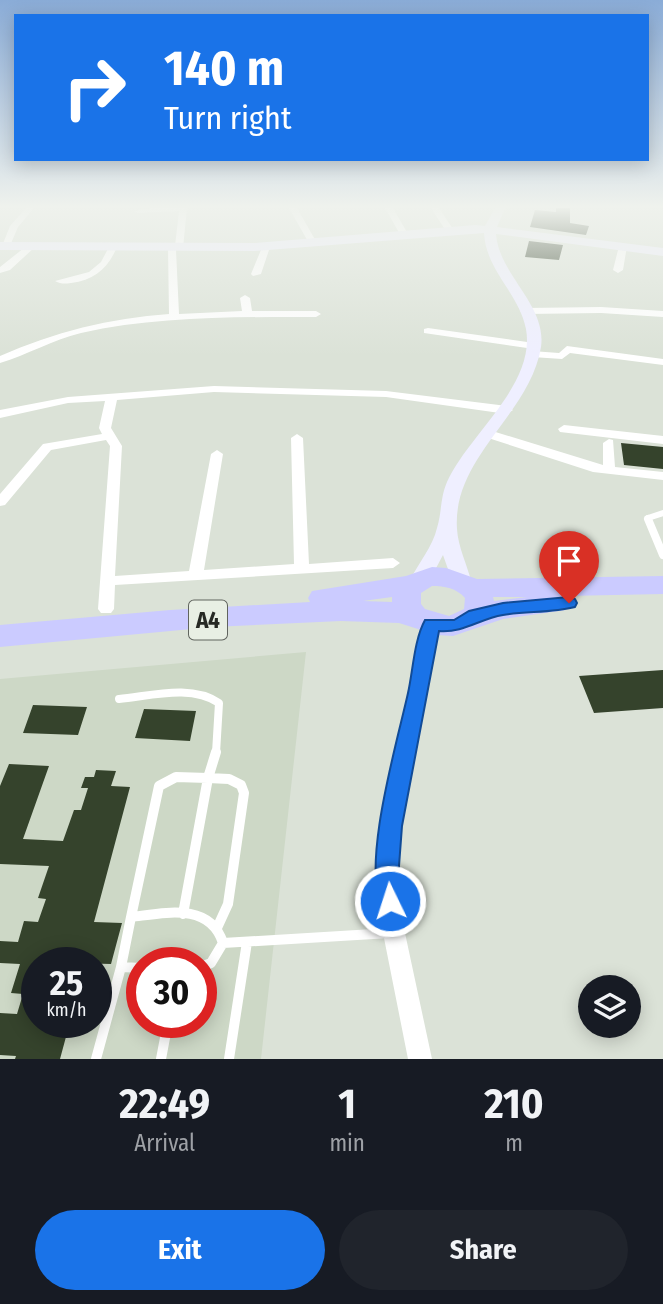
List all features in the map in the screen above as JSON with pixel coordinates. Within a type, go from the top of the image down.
[{"type":"highway","name":"A4","points":[[0,619],[107,595],[325,598],[445,576],[469,595],[543,604],[663,599]]},
{"type":"highway","points":[[417,582],[406,597],[409,609],[423,620]]},
{"type":"highway","name":"A4","points":[[469,595],[663,585]]},
{"type":"highway","name":"A4","points":[[0,636],[331,612],[459,625],[469,595]]},
{"type":"street","points":[[0,270],[19,257]]},
{"type":"street","points":[[60,281],[91,277],[109,257]]},
{"type":"street","points":[[174,317],[176,257]]},
{"type":"street","points":[[256,275],[262,257]]},
{"type":"street","points":[[469,595],[447,529],[449,502],[458,478],[519,391],[533,350],[534,335],[525,311],[496,257]]},
{"type":"street","points":[[618,270],[621,257]]},
{"type":"street","points":[[245,298],[247,315]]},
{"type":"street","points":[[525,311],[601,310],[663,314]]},
{"type":"street","points":[[0,360],[48,339],[141,319],[316,314]]},
{"type":"street","points":[[428,331],[562,356],[567,349],[580,349],[610,356],[663,362]]},
{"type":"street","points":[[0,414],[68,400],[214,388],[386,394],[507,410]]},
{"type":"street","points":[[112,396],[105,419],[105,428],[117,446],[107,595],[196,576],[393,563]]},
{"type":"street","points":[[564,429],[663,440]]},
{"type":"street","points":[[489,434],[566,461],[609,470],[663,476]]},
{"type":"street","points":[[0,502],[47,447],[110,436]]},
{"type":"street","points":[[297,438],[302,569]]},
{"type":"street","points":[[609,443],[609,470]]},
{"type":"street","points":[[196,576],[217,454]]},
{"type":"street","points":[[417,582],[447,529]]},
{"type":"street","points":[[420,1059],[394,933],[388,866],[391,826],[423,620]]},
{"type":"lane","points":[[663,513],[648,518],[663,555]]},
{"type":"lane","points":[[119,699],[186,692],[206,694],[219,703],[216,758],[208,778],[183,914]]},
{"type":"lane","points":[[96,1059],[121,967],[159,786],[167,778],[229,779],[241,785],[244,793],[228,904],[217,928]]},
{"type":"lane","points":[[131,917],[183,914],[205,919],[217,928],[223,943]]},
{"type":"lane","points":[[223,943],[394,933]]},
{"type":"lane","points":[[217,953],[223,943]]},
{"type":"lane","points":[[229,1059],[247,943]]},
{"type":"lane","points":[[121,967],[126,967]]},
{"type":"lane","points":[[161,1059],[165,1038]]},
{"type":"shaded area","points":[[306,652],[261,1059],[0,1059],[0,679]]},
{"type":"building","points":[[530,257],[560,257],[559,260]]},
{"type":"building","points":[[621,443],[663,447],[663,469],[624,465]]},
{"type":"building","points":[[663,670],[663,708],[594,713],[579,676]]},
{"type":"building","points":[[33,705],[87,707],[78,735],[23,733]]},
{"type":"building","points":[[144,709],[196,711],[190,741],[135,738]]},
{"type":"building","points":[[9,764],[49,766],[23,839],[63,841],[74,810],[81,810],[88,788],[81,788],[85,777],[94,777],[96,770],[116,771],[111,786],[130,787],[94,922],[122,923],[112,960],[112,947],[21,947],[21,994],[11,993],[20,964],[0,963],[0,941],[18,942],[24,921],[38,922],[46,899],[38,898],[49,866],[0,864],[0,786]]},
{"type":"building","points":[[21,1001],[21,1038],[66,1038],[60,1059],[15,1059],[16,1056],[0,1055],[0,1013],[17,1014]]},
{"type":"route","points":[[390,901],[388,866],[391,826],[431,624],[454,626],[475,616],[503,609],[569,603]]}]
